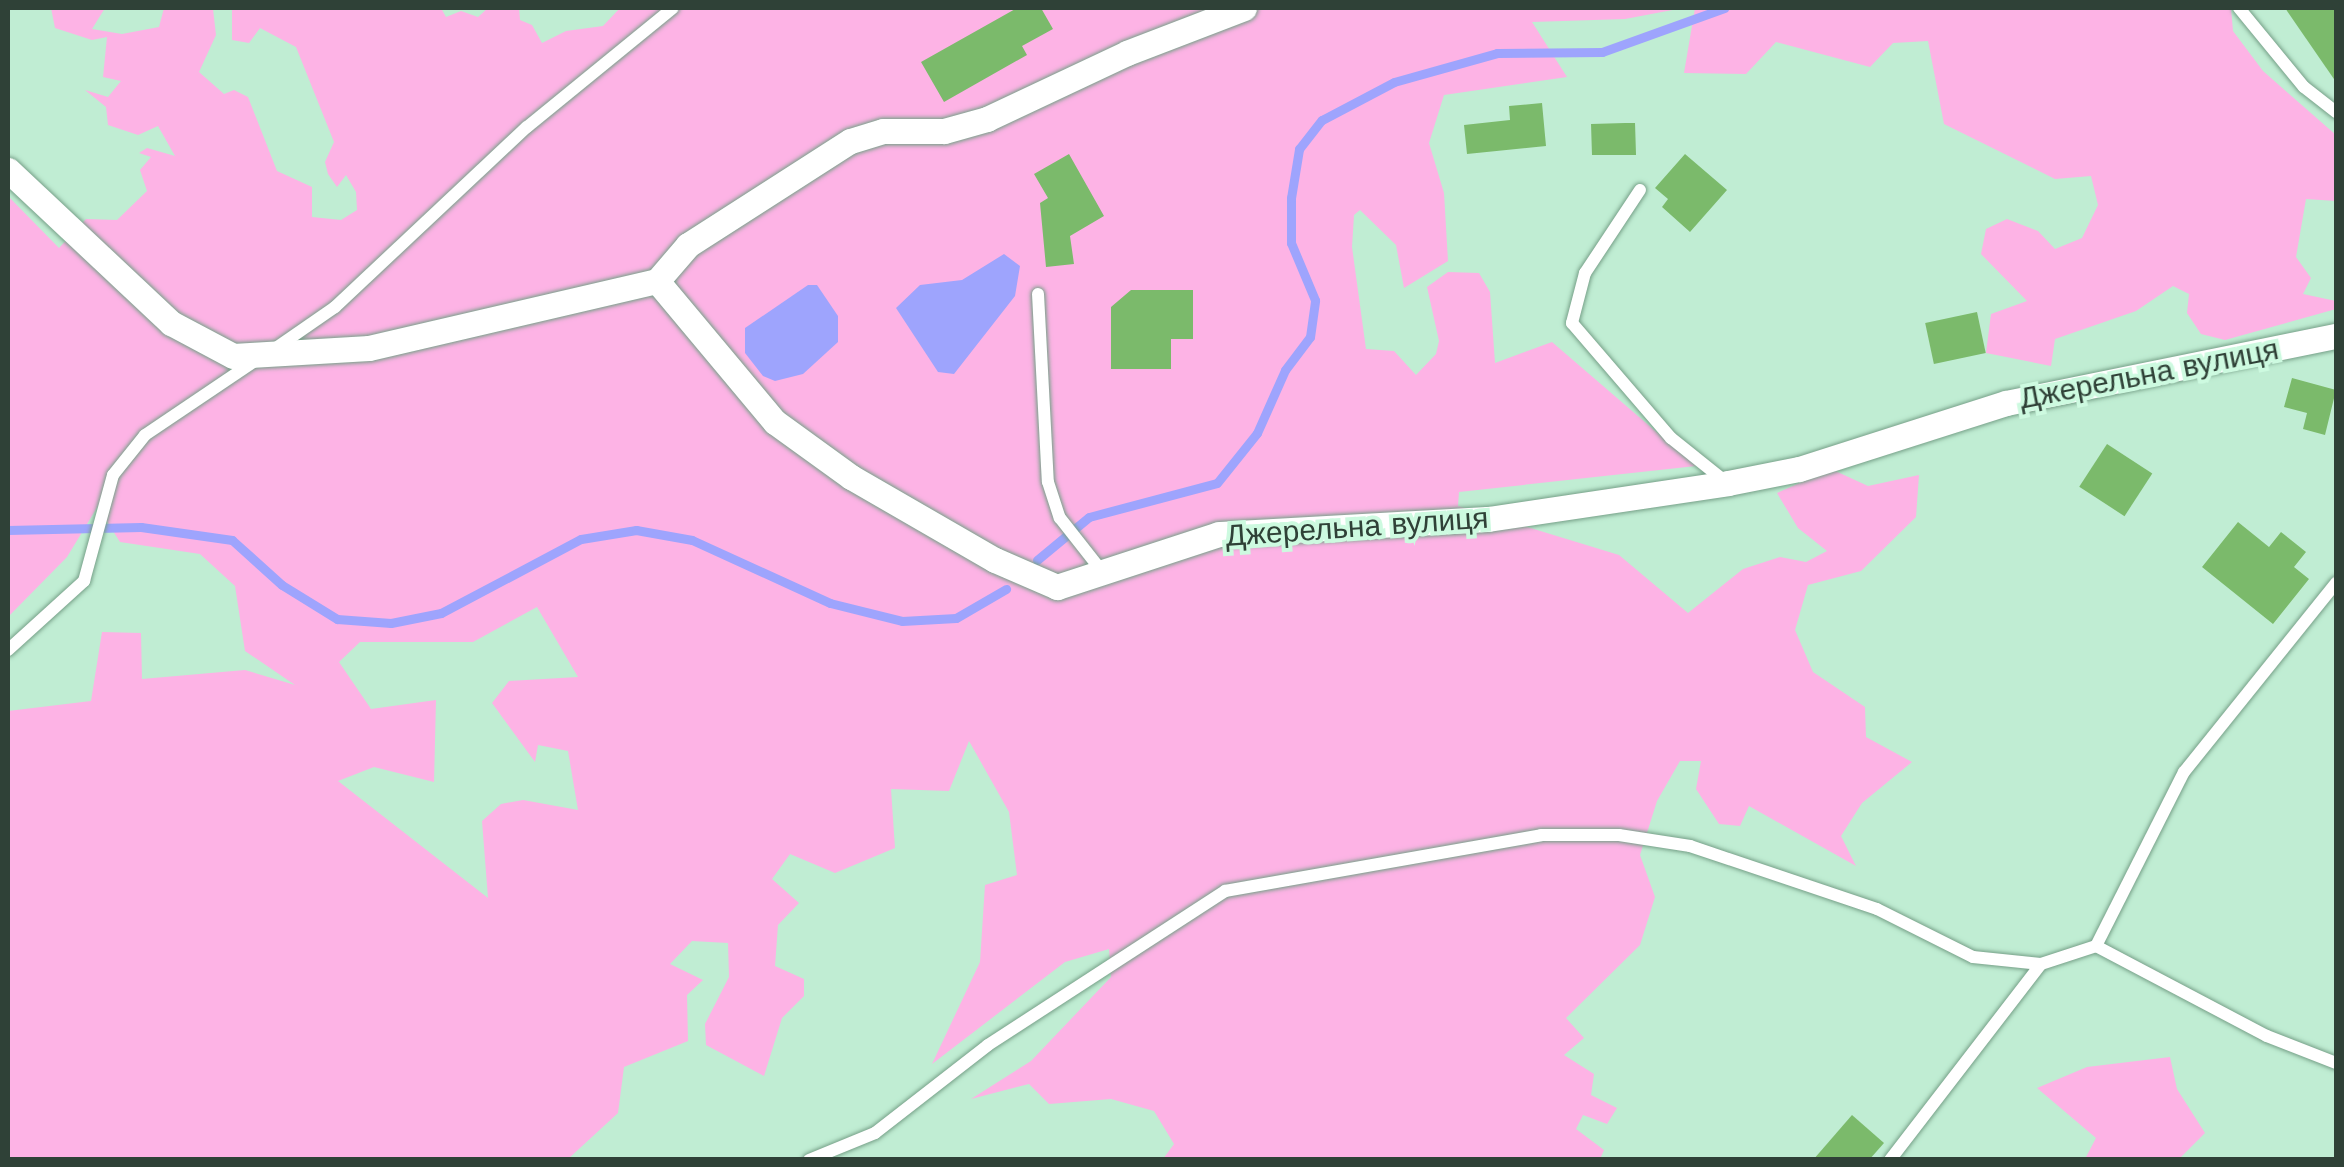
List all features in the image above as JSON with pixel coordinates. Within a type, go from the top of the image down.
[{"type":"street","points":[[8,170],[171,323],[232,356],[369,348],[454,332],[541,305],[657,281],[688,245],[850,141],[884,131],[944,132],[988,119],[1127,53],[1244,8]]},
{"type":"street","name":"Джерельна вулиця","points":[[657,281],[776,422],[851,477],[995,560],[1057,587],[1105,576],[1219,534],[1488,519],[1800,469],[2006,403],[2336,336]]},
{"type":"lane","points":[[8,650],[73,594],[97,544],[99,509],[113,475],[146,435],[336,307],[527,127],[674,8]]},
{"type":"lane","points":[[2239,8],[2304,88],[2336,112]]},
{"type":"lane","points":[[1640,190],[1585,272],[1572,323],[1672,438],[1728,483]]},
{"type":"lane","points":[[1038,294],[1048,482],[1060,518],[1105,576]]},
{"type":"lane","points":[[809,1160],[875,1134],[988,1045],[1225,891],[1542,835],[1619,835],[1690,846],[1877,908],[1974,956],[2041,964],[2096,946],[2184,772],[2336,583]]},
{"type":"lane","points":[[2096,946],[2267,1036],[2336,1063]]},
{"type":"lane","points":[[1890,1160],[2041,964]]},
{"type":"shaded area","points":[[51,8],[105,8],[92,29],[122,34],[159,27],[164,8],[213,9],[216,35],[199,72],[224,94],[234,90],[248,97],[277,171],[312,187],[312,217],[341,220],[357,210],[356,192],[346,175],[337,187],[328,174],[325,162],[334,142],[296,47],[260,28],[249,43],[232,40],[232,8],[441,8],[446,17],[461,11],[478,17],[488,8],[519,8],[520,20],[532,25],[542,43],[566,31],[603,26],[620,8],[1683,8],[1625,19],[1532,22],[1567,77],[1444,95],[1429,143],[1444,193],[1448,261],[1404,288],[1396,245],[1360,210],[1354,215],[1352,247],[1366,349],[1394,351],[1416,375],[1436,354],[1439,341],[1427,287],[1448,272],[1479,273],[1490,292],[1495,363],[1552,342],[1696,466],[1459,492],[1458,506],[1619,555],[1688,613],[1743,569],[1780,557],[1806,562],[1827,551],[1798,528],[1777,493],[1831,469],[1868,486],[1919,475],[1916,517],[1861,571],[1808,585],[1795,630],[1813,672],[1865,707],[1866,737],[1912,762],[1862,803],[1841,836],[1856,866],[1749,806],[1740,826],[1719,824],[1696,789],[1701,761],[1680,761],[1657,801],[1640,855],[1655,897],[1640,945],[1566,1018],[1584,1038],[1564,1055],[1594,1074],[1591,1095],[1617,1108],[1607,1124],[1583,1115],[1576,1129],[1604,1150],[1600,1159],[1163,1159],[1174,1144],[1154,1111],[1111,1099],[1049,1104],[1029,1084],[971,1099],[1031,1061],[1111,977],[1109,949],[1065,962],[932,1064],[980,962],[985,885],[1017,875],[1009,812],[969,741],[949,791],[891,789],[895,848],[835,873],[790,854],[772,879],[799,903],[778,925],[775,966],[804,979],[804,996],[782,1018],[764,1076],[706,1045],[705,1024],[729,977],[728,943],[692,941],[670,964],[703,980],[687,995],[688,1041],[624,1067],[618,1113],[568,1159],[8,1159],[8,711],[91,701],[102,632],[141,633],[142,679],[245,670],[295,685],[245,651],[235,586],[200,554],[120,542],[99,509],[135,445],[67,557],[8,617],[8,196],[59,248],[86,219],[117,220],[147,191],[140,170],[151,157],[139,153],[147,148],[175,156],[158,126],[138,135],[108,125],[106,107],[85,90],[108,97],[121,81],[103,77],[107,37],[92,40],[55,28]],"holes":[[[537,607],[578,677],[509,681],[492,703],[535,762],[538,745],[568,751],[578,810],[523,800],[501,804],[482,821],[488,898],[338,781],[374,767],[434,782],[436,700],[371,709],[339,662],[360,642],[473,642]]]},
{"type":"shaded area","points":[[1695,8],[2231,8],[2233,31],[2263,71],[2336,135],[2336,201],[2306,199],[2296,257],[2311,278],[2303,294],[2336,301],[2336,309],[2225,340],[2201,334],[2187,313],[2189,294],[2173,286],[2136,311],[2055,339],[2051,366],[1986,353],[1991,314],[2027,301],[1981,254],[1986,229],[2007,219],[2038,231],[2055,249],[2082,238],[2098,205],[2091,176],[2055,179],[1944,124],[1928,41],[1893,43],[1870,67],[1776,42],[1746,74],[1684,73]]},
{"type":"shaded area","points":[[2170,1057],[2177,1089],[2205,1133],[2179,1159],[2085,1159],[2096,1138],[2037,1088],[2087,1067]]},
{"type":"water","points":[[1004,254],[1020,266],[1015,296],[954,374],[938,372],[896,308],[920,285],[962,280]]},
{"type":"water","points":[[808,285],[817,285],[838,316],[838,342],[803,374],[775,381],[763,376],[745,353],[745,328]]},
{"type":"building","points":[[1017,8],[1041,8],[1053,29],[1022,46],[1027,55],[944,102],[921,62]]},
{"type":"building","points":[[2285,8],[2336,8],[2336,82]]},
{"type":"building","points":[[1542,103],[1546,146],[1467,154],[1464,125],[1510,120],[1509,106]]},
{"type":"building","points":[[1635,123],[1636,155],[1592,155],[1591,124]]},
{"type":"building","points":[[1069,154],[1104,216],[1070,236],[1074,264],[1046,267],[1040,203],[1048,198],[1034,174]]},
{"type":"building","points":[[1685,154],[1727,190],[1690,232],[1662,207],[1668,199],[1655,188]]},
{"type":"building","points":[[1131,290],[1193,290],[1193,339],[1171,339],[1171,369],[1111,369],[1111,307]]},
{"type":"building","points":[[1977,312],[1986,353],[1934,364],[1925,323]]},
{"type":"building","points":[[2292,378],[2336,390],[2325,435],[2303,429],[2307,413],[2284,407]]},
{"type":"building","points":[[2107,444],[2152,473],[2125,516],[2079,487]]},
{"type":"building","points":[[2238,522],[2269,547],[2281,532],[2306,552],[2294,567],[2309,579],[2273,624],[2202,567]]},
{"type":"building","points":[[1852,1115],[1884,1143],[1869,1160],[1813,1160]]},
{"type":"waterway","points":[[1037,560],[1089,517],[1217,483],[1257,433],[1285,370],[1310,337],[1315,300],[1291,243],[1291,198],[1299,149],[1322,120],[1394,82],[1497,53],[1602,52],[1724,8]]},
{"type":"waterway","points":[[8,530],[141,527],[232,540],[282,585],[337,619],[391,623],[441,613],[581,539],[636,530],[692,540],[830,603],[902,621],[956,618],[1006,589]]}]
